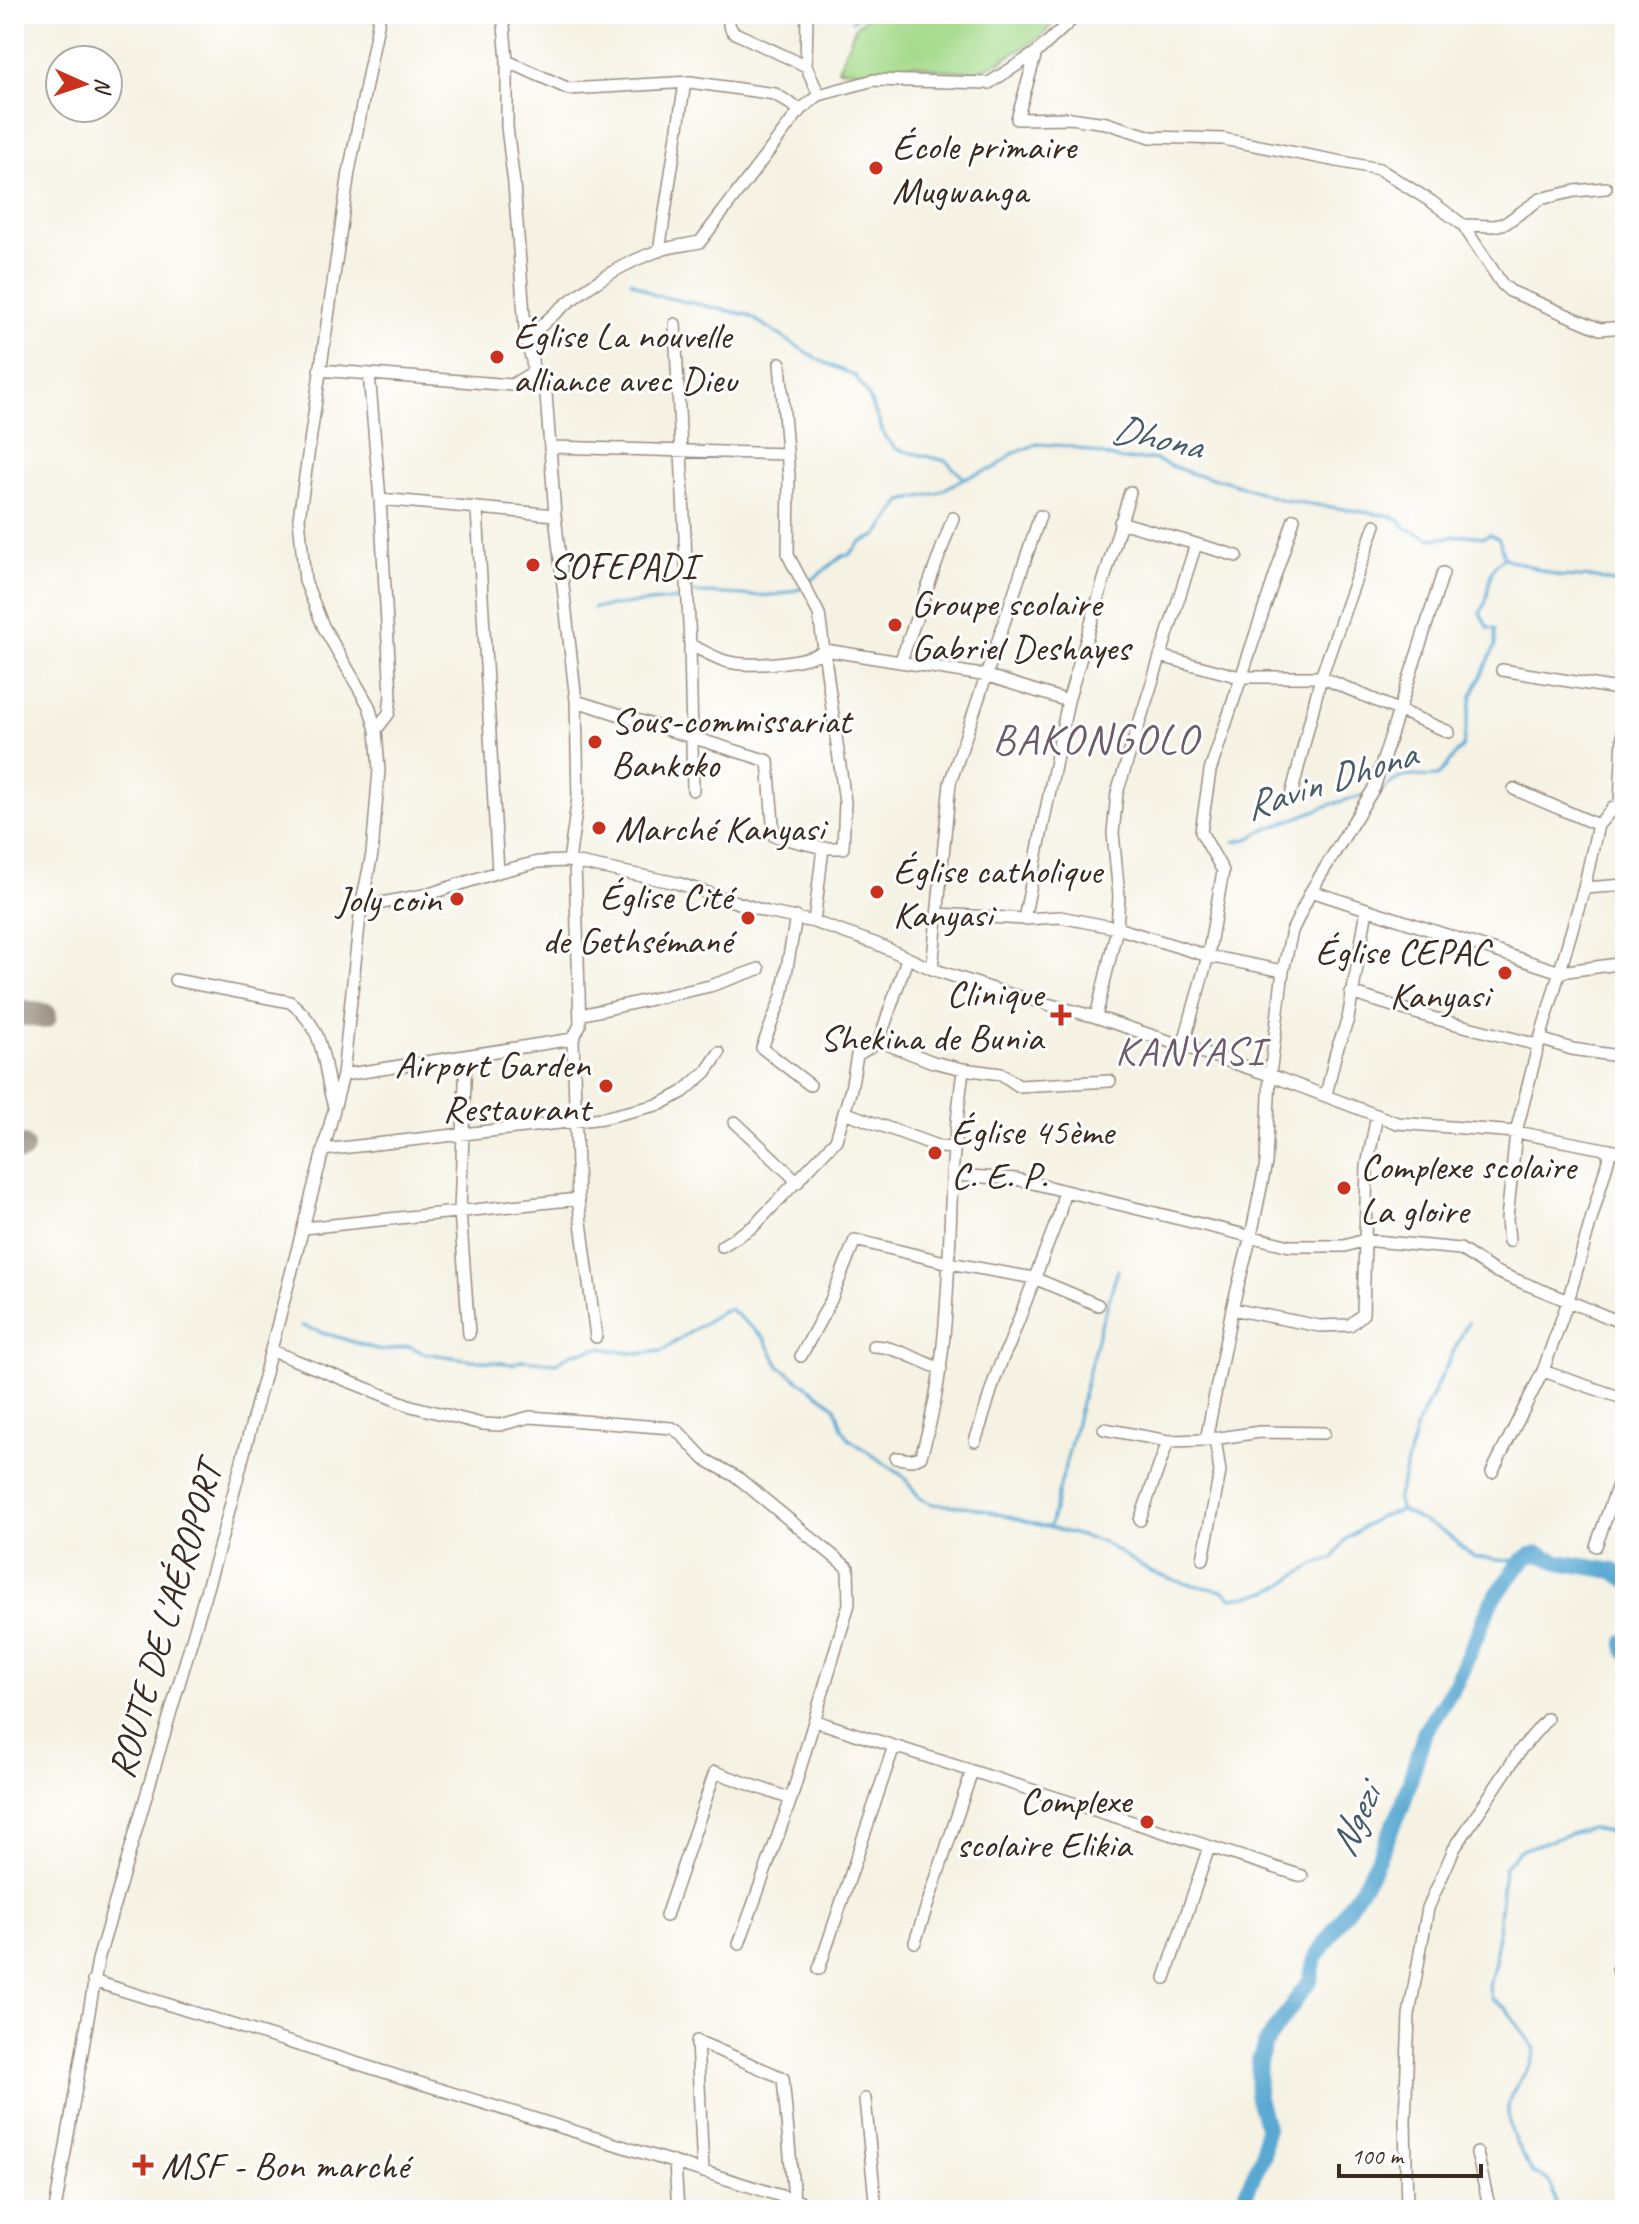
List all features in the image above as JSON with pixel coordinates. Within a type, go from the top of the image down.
[{"type":"street","points":[[376,730],[369,706],[323,626],[305,581],[299,518],[349,172],[380,14]]},
{"type":"street","points":[[503,14],[507,127],[526,341],[533,372],[546,394],[555,515],[576,701],[578,797],[572,862],[580,1025],[573,1039],[574,1120],[578,1199],[596,1337]]},
{"type":"street","points":[[729,14],[733,32],[806,66]]},
{"type":"street","points":[[807,14],[806,66],[819,95]]},
{"type":"street","points":[[526,341],[544,321],[614,270],[659,251],[700,242],[800,110],[819,95],[874,80],[989,83],[1036,53],[1078,14]]},
{"type":"street","points":[[1036,53],[1017,119],[1070,118],[1106,123],[1151,137],[1223,139],[1379,169],[1463,225],[1502,284],[1510,291],[1600,329],[1625,327]]},
{"type":"street","points":[[507,61],[569,89],[685,82],[731,86],[775,94],[800,110]]},
{"type":"street","points":[[659,251],[685,82]]},
{"type":"street","points":[[1463,225],[1494,226],[1506,223],[1540,199],[1606,188]]},
{"type":"street","points":[[675,324],[690,645],[693,790]]},
{"type":"street","points":[[576,701],[768,761],[774,836],[823,848],[843,848],[845,802],[819,614],[788,555],[789,477],[780,363]]},
{"type":"street","points":[[319,370],[512,385],[533,372]]},
{"type":"street","points":[[369,374],[380,499],[391,695],[389,713],[376,730]]},
{"type":"street","points":[[552,447],[786,454]]},
{"type":"street","points":[[1024,919],[1068,701],[1130,492]]},
{"type":"street","points":[[380,499],[555,515]]},
{"type":"street","points":[[477,510],[498,872]]},
{"type":"street","points":[[932,969],[950,783],[1040,516]]},
{"type":"street","points":[[901,660],[953,518]]},
{"type":"street","points":[[1183,1046],[1208,956],[1223,871],[1201,832],[1210,771],[1294,519]]},
{"type":"street","points":[[1120,522],[1237,556]]},
{"type":"street","points":[[1291,796],[1321,677],[1375,525]]},
{"type":"street","points":[[1096,1017],[1117,928],[1119,896],[1113,833],[1117,793],[1196,544]]},
{"type":"street","points":[[1203,1559],[1220,1472],[1211,1439],[1232,1309],[1266,1163],[1270,1075],[1283,971],[1292,931],[1311,891],[1374,788],[1443,573]]},
{"type":"street","points":[[690,645],[727,662],[751,664],[816,656],[825,650],[901,660],[988,676],[1068,701]]},
{"type":"street","points":[[1160,656],[1240,677],[1321,677],[1449,732]]},
{"type":"street","points":[[1502,670],[1624,690]]},
{"type":"street","points":[[1509,1241],[1507,1219],[1516,1132],[1539,1042],[1584,888],[1598,825],[1613,808],[1622,806],[1625,683]]},
{"type":"street","name":"ROUTE DE L'AÉROPORT","points":[[55,2210],[93,1981],[215,1563],[343,1075],[361,907],[372,854],[379,770],[376,730]]},
{"type":"street","points":[[1514,789],[1598,825]]},
{"type":"street","points":[[814,922],[823,848]]},
{"type":"street","points":[[361,907],[429,894],[538,862],[572,862],[677,883],[767,912],[814,922],[877,944],[932,969],[1002,992],[1096,1017],[1270,1075],[1397,1123],[1516,1132],[1619,1152]]},
{"type":"street","points":[[1584,888],[1625,885]]},
{"type":"street","points":[[1311,891],[1560,972],[1625,963]]},
{"type":"street","points":[[1326,1095],[1348,1019],[1367,909]]},
{"type":"street","points":[[938,914],[1024,919],[1060,917],[1117,928],[1208,956],[1283,971]]},
{"type":"street","points":[[796,917],[782,996],[762,1048],[810,1085]]},
{"type":"street","points":[[722,1246],[754,1226],[836,1140],[857,1055],[879,1041],[907,959]]},
{"type":"street","points":[[580,1015],[710,986],[759,969]]},
{"type":"street","points":[[175,980],[290,1002],[318,1033],[334,1108]]},
{"type":"street","points":[[1351,993],[1429,1017],[1572,1049],[1625,1057]]},
{"type":"street","points":[[343,1075],[573,1039]]},
{"type":"street","points":[[879,1041],[933,1062],[1001,1074],[1019,1086],[1110,1081]]},
{"type":"street","points":[[323,1150],[603,1118],[661,1104],[683,1092],[706,1072],[719,1053]]},
{"type":"street","points":[[466,1057],[460,1211],[469,1334]]},
{"type":"street","points":[[896,1458],[912,1460],[921,1456],[933,1419],[941,1369],[952,1175],[963,1069]]},
{"type":"street","points":[[844,1112],[940,1147],[954,1148]]},
{"type":"street","points":[[1232,1309],[1319,1326],[1350,1325],[1363,1314],[1367,1166],[1377,1115]]},
{"type":"street","points":[[735,1122],[798,1182]]},
{"type":"street","points":[[1492,1472],[1543,1371],[1625,1139]]},
{"type":"street","points":[[952,1175],[1016,1179],[1290,1246],[1345,1246],[1364,1240],[1460,1249],[1494,1271],[1625,1324]]},
{"type":"street","points":[[975,1441],[999,1365],[1059,1215],[1064,1192]]},
{"type":"street","points":[[304,1228],[578,1199]]},
{"type":"street","points":[[801,1356],[831,1300],[855,1240],[949,1263],[1034,1278],[1098,1305]]},
{"type":"street","points":[[873,1346],[890,1346],[906,1356],[941,1369]]},
{"type":"street","points":[[272,1351],[411,1406],[482,1424],[500,1425],[530,1417],[672,1428],[704,1459],[737,1477],[848,1568],[849,1604],[791,1799],[739,1944]]},
{"type":"street","points":[[1543,1371],[1625,1399]]},
{"type":"street","points":[[1104,1429],[1168,1441],[1260,1432],[1324,1433]]},
{"type":"street","points":[[1140,1520],[1168,1441]]},
{"type":"street","points":[[1596,1546],[1625,1465]]},
{"type":"street","points":[[1407,2210],[1405,2120],[1409,2015],[1428,1908],[1454,1849],[1521,1749],[1547,1719]]},
{"type":"street","points":[[815,1721],[1302,1876]]},
{"type":"street","points":[[819,1969],[894,1746]]},
{"type":"street","points":[[915,1942],[972,1771]]},
{"type":"street","points":[[666,1916],[715,1772],[791,1799]]},
{"type":"street","points":[[1165,1978],[1209,1847]]},
{"type":"street","points":[[1618,1969],[1625,1989]]},
{"type":"street","points":[[93,1981],[703,2172],[795,2206],[826,2210]]},
{"type":"street","points":[[703,2172],[697,2041],[783,2078],[795,2206]]},
{"type":"street","points":[[865,2099],[876,2210]]},
{"type":"street","points":[[1477,2153],[1490,2210]]},
{"type":"street","points":[[675,2164],[678,2210]]},
{"type":"green space","points":[[871,14],[1062,14],[1041,37],[1001,61],[975,72],[915,64],[875,72],[838,69],[856,26]]},
{"type":"waterway","points":[[852,21],[861,14]]},
{"type":"waterway","points":[[631,281],[654,295],[748,315],[817,359],[855,376],[868,395],[885,437],[896,449],[946,461],[964,478]]},
{"type":"waterway","name":"Dhona","points":[[808,583],[842,556],[849,555],[861,542],[877,536],[902,501],[938,493],[964,478],[995,468],[1012,454],[1037,444],[1069,446],[1122,460],[1153,459],[1283,500],[1391,516],[1402,522],[1404,527],[1431,539],[1466,535],[1484,537],[1489,534],[1499,539],[1504,558],[1559,576],[1596,578],[1625,585]]},
{"type":"waterway","name":"Ravin Dhona","points":[[1376,793],[1403,777],[1438,776],[1463,746],[1472,696],[1495,646],[1495,629],[1488,628],[1480,613],[1487,598],[1493,569],[1504,558]]},
{"type":"waterway","name":"Dhona","points":[[695,593],[776,595],[802,588]]},
{"type":"waterway","name":"Dhona","points":[[593,608],[679,599],[683,595]]},
{"type":"waterway","name":"Ravin Dhona","points":[[1234,842],[1335,803],[1365,795]]},
{"type":"waterway","points":[[1050,1526],[1099,1331],[1118,1270]]},
{"type":"waterway","points":[[302,1326],[382,1351],[409,1346],[424,1353],[473,1360],[513,1364],[522,1360],[556,1363],[573,1353],[601,1348],[638,1354],[662,1351],[722,1311],[730,1309],[765,1339],[779,1366],[835,1406],[849,1439],[903,1476],[920,1498],[932,1504],[972,1507],[1103,1542],[1151,1572],[1183,1583],[1224,1591],[1232,1598],[1271,1591],[1313,1566],[1333,1559],[1345,1540],[1378,1517],[1401,1510],[1444,1532],[1474,1557],[1522,1561]]},
{"type":"waterway","points":[[1401,1510],[1397,1500],[1417,1426],[1468,1322]]},
{"type":"waterway","name":"Ngezi","points":[[1238,2210],[1263,2155],[1266,2127],[1257,2094],[1259,2061],[1265,2044],[1310,1980],[1315,1959],[1372,1871],[1402,1807],[1425,1731],[1456,1683],[1492,1601],[1522,1561],[1531,1555],[1539,1554],[1559,1562],[1614,1571],[1625,1579]]},
{"type":"waterway","name":"Ngezi","points":[[1625,1642],[1625,1650]]},
{"type":"waterway","points":[[1556,2210],[1550,2182],[1533,2174],[1513,2136],[1508,2116],[1511,2096],[1531,2063],[1535,2050],[1506,2008],[1491,1998],[1489,1986],[1495,1962],[1504,1868],[1518,1851],[1589,1828],[1625,1835]]},
{"type":"taxiway","points":[[14,1011],[44,1016]]},
{"type":"taxiway","points":[[14,1147],[21,1148]]},
{"type":"place","name":"École primaire Mugwanga","points":[[876,168]]},
{"type":"place","name":"Église La nouvelle alliance avec Dieu","points":[[497,357]]},
{"type":"place","name":"SOFEPADI","points":[[533,565]]},
{"type":"place","name":"Groupe scolaire Gabriel Deshayes","points":[[895,625]]},
{"type":"place","name":"Sous-commissariat Bankoko","points":[[595,742]]},
{"type":"place","name":"Marché Kanyasi","points":[[599,828]]},
{"type":"place","name":"Église catholique Kanyasi","points":[[877,892]]},
{"type":"place","name":"Joly coin","points":[[457,899]]},
{"type":"place","name":"Église Cité de Gethsémané","points":[[748,918]]},
{"type":"place","name":"Église CEPAC Kanyasi","points":[[1505,973]]},
{"type":"place","name":"Clinique Shekina de Bunia","points":[[1061,1015]]},
{"type":"place","name":"Airport Garden Restaurant","points":[[606,1086]]},
{"type":"place","name":"Église 45ème C. E. P.","points":[[935,1153]]},
{"type":"place","name":"Complexe scolaire La gloire","points":[[1344,1188]]},
{"type":"place","name":"Complexe scolaire Elikia","points":[[1147,1822]]},
{"type":"place","name":"MSF - Bon marché","points":[[143,2165]]},
{"type":"district","name":"BAKONGOLO","points":[[1096,739]]},
{"type":"district","name":"KANYASI","points":[[1190,1051]]}]
